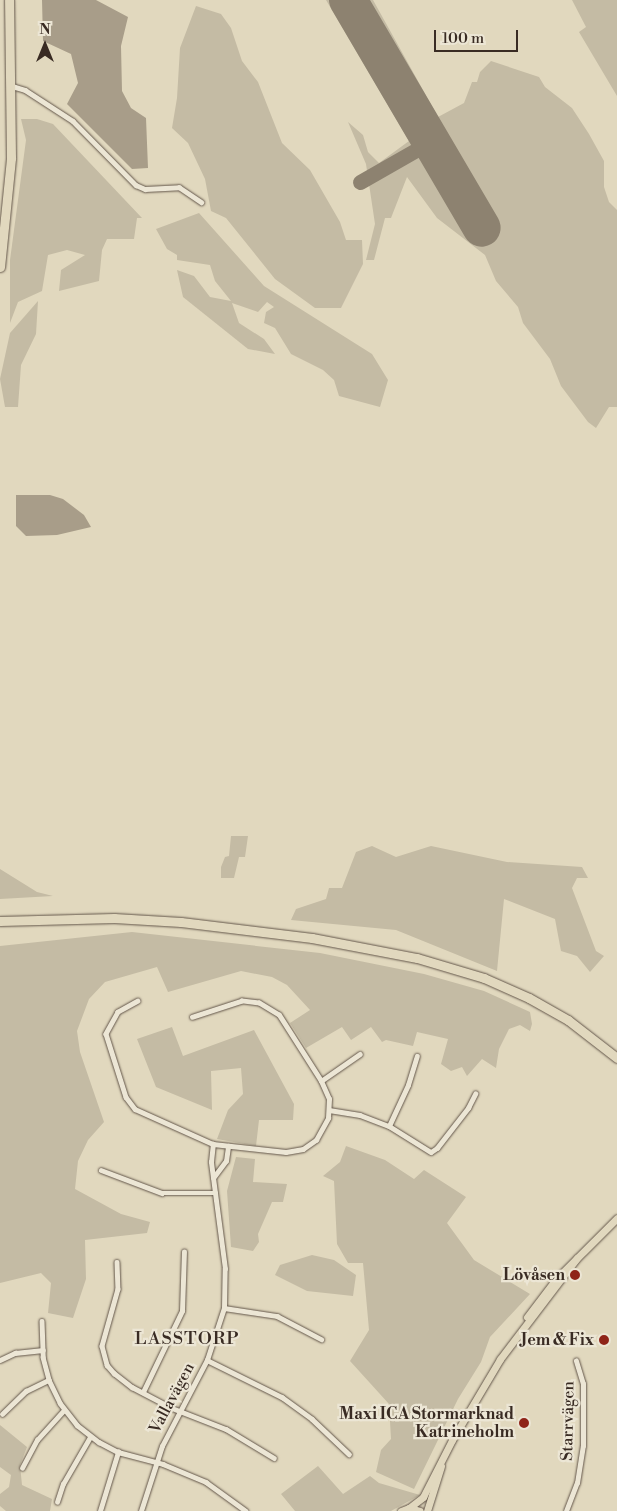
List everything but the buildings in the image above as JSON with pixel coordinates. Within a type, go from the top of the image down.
[{"type":"highway","points":[[0,267],[11,158],[12,86],[9,0]]},
{"type":"highway","points":[[0,919],[114,918],[181,922],[312,938],[417,958],[476,975],[529,998],[568,1020],[617,1058]]},
{"type":"main road","points":[[401,1511],[410,1508],[423,1498],[482,1386],[524,1325],[569,1272],[577,1258],[617,1218]]},
{"type":"main road","points":[[428,1511],[443,1459]]},
{"type":"main road","points":[[410,1508],[420,1511]]},
{"type":"street","points":[[12,86],[25,90],[73,121],[136,185],[145,188],[179,187],[201,202]]},
{"type":"street","points":[[138,1001],[118,1012],[106,1034],[126,1097],[135,1109],[149,1118],[213,1144],[228,1146],[286,1152],[303,1149],[322,1133],[329,1110],[321,1081],[284,1022],[268,1006],[250,1001],[235,1002],[193,1017]]},
{"type":"street","points":[[321,1081],[360,1054]]},
{"type":"street","points":[[389,1126],[408,1085],[417,1056]]},
{"type":"street","points":[[329,1110],[360,1115],[389,1126],[430,1151],[437,1148],[468,1108],[475,1094]]},
{"type":"street","name":"Vallavägen","points":[[141,1511],[155,1461],[179,1410],[207,1360],[224,1308],[225,1269],[210,1153],[213,1144]]},
{"type":"street","points":[[214,1178],[226,1161],[228,1146]]},
{"type":"street","points":[[101,1170],[162,1192],[216,1193]]},
{"type":"street","points":[[143,1392],[182,1311],[184,1252]]},
{"type":"street","points":[[117,1262],[118,1289],[102,1346],[114,1373],[143,1392],[179,1410],[226,1429],[274,1458]]},
{"type":"street","points":[[224,1308],[276,1316],[321,1339]]},
{"type":"street","points":[[42,1321],[43,1350],[49,1380],[64,1410],[90,1437],[118,1452],[155,1461],[206,1482],[246,1511]]},
{"type":"street","points":[[0,1360],[15,1353],[43,1350]]},
{"type":"street","points":[[207,1360],[282,1397],[308,1416],[350,1454]]},
{"type":"street","name":"Starrvägen","points":[[566,1511],[577,1483],[583,1446],[583,1384],[576,1361]]},
{"type":"street","points":[[2,1414],[26,1391],[49,1380]]},
{"type":"street","points":[[22,1468],[37,1440],[64,1410]]},
{"type":"street","points":[[57,1502],[63,1484],[90,1437]]},
{"type":"street","points":[[100,1511],[118,1452]]},
{"type":"shaded area","points":[[42,0],[96,0],[128,17],[121,46],[122,91],[131,108],[146,118],[148,168],[132,169],[67,104],[78,83],[71,54],[43,41]]},
{"type":"shaded area","points":[[326,0],[373,0],[438,117],[464,103],[472,82],[477,82],[480,72],[491,61],[539,77],[545,87],[572,108],[589,134],[604,161],[604,187],[609,202],[617,210],[617,407],[609,407],[596,428],[588,422],[561,386],[550,359],[523,323],[518,307],[496,281],[485,255],[437,218],[407,177],[391,218],[385,218],[374,260],[366,260],[375,224],[366,164],[348,122],[363,135],[368,152],[379,163],[409,141]]},
{"type":"shaded area","points":[[572,0],[617,0],[617,96],[579,32],[586,27]]},
{"type":"shaded area","points":[[196,6],[221,14],[231,28],[242,61],[258,82],[282,143],[310,170],[340,222],[346,240],[362,240],[363,264],[341,308],[315,308],[275,279],[226,218],[211,211],[205,179],[188,143],[172,128],[177,98],[180,48]]},
{"type":"shaded area","points":[[21,119],[37,119],[53,124],[142,218],[137,218],[134,239],[107,239],[102,250],[99,281],[59,291],[61,270],[85,255],[67,250],[48,255],[42,291],[18,302],[10,323],[10,260],[26,140]]},
{"type":"shaded area","points":[[199,213],[264,286],[372,354],[388,380],[380,407],[339,396],[334,380],[323,370],[291,354],[275,328],[264,323],[266,312],[274,307],[267,302],[258,312],[232,303],[239,323],[264,339],[275,354],[248,349],[183,297],[177,270],[194,276],[210,297],[231,301],[215,281],[210,265],[177,260],[177,255],[167,249],[156,229]]},
{"type":"shaded area","points":[[38,301],[36,334],[21,365],[18,407],[5,407],[0,379],[10,333]]},
{"type":"shaded area","points":[[16,495],[50,495],[63,499],[84,515],[91,527],[57,535],[26,536],[16,526]]},
{"type":"shaded area","points":[[231,836],[248,836],[245,857],[239,857],[234,878],[221,878],[221,867],[225,857],[229,856]]},
{"type":"shaded area","points":[[372,846],[396,857],[431,846],[507,862],[582,867],[588,878],[577,878],[572,888],[596,951],[604,956],[590,972],[577,956],[561,951],[555,919],[504,899],[497,971],[396,930],[291,920],[296,909],[326,899],[329,888],[342,888],[356,852]]},
{"type":"shaded area","points":[[0,869],[37,892],[53,896],[0,899]]},
{"type":"shaded area","points":[[132,932],[320,953],[424,974],[484,991],[530,1012],[532,1024],[530,1031],[520,1025],[509,1029],[499,1049],[496,1068],[482,1059],[467,1076],[462,1067],[451,1071],[441,1064],[448,1039],[417,1032],[413,1046],[386,1040],[382,1042],[371,1027],[351,1040],[342,1027],[306,1048],[290,1023],[310,1010],[287,985],[272,977],[241,971],[168,992],[157,967],[105,982],[89,999],[77,1031],[80,1052],[104,1122],[88,1140],[78,1161],[75,1189],[121,1214],[150,1222],[147,1233],[85,1240],[86,1279],[73,1318],[48,1313],[51,1283],[41,1273],[0,1283],[0,946]]},
{"type":"shaded area","points":[[172,1027],[183,1056],[254,1030],[294,1104],[293,1120],[259,1120],[256,1146],[217,1139],[228,1110],[243,1094],[241,1068],[211,1071],[212,1110],[156,1087],[137,1039]]},
{"type":"shaded area","points":[[346,1146],[385,1160],[414,1179],[424,1170],[466,1197],[447,1223],[474,1260],[530,1294],[490,1337],[481,1362],[458,1399],[414,1489],[376,1472],[381,1450],[391,1439],[389,1404],[350,1361],[369,1330],[363,1263],[348,1263],[337,1244],[334,1181],[323,1176],[340,1162]]},
{"type":"shaded area","points":[[236,1157],[255,1159],[253,1182],[287,1184],[283,1202],[272,1202],[258,1234],[259,1242],[253,1251],[231,1247],[227,1191]]},
{"type":"shaded area","points":[[312,1255],[334,1260],[356,1275],[353,1296],[307,1291],[275,1275],[280,1265]]},
{"type":"shaded area","points":[[0,1425],[27,1447],[20,1465],[22,1485],[52,1499],[50,1511],[6,1511],[0,1506],[0,1494],[9,1487],[11,1475],[0,1467]]},
{"type":"shaded area","points":[[318,1466],[343,1494],[370,1476],[379,1483],[420,1495],[391,1511],[295,1511],[281,1494]]},
{"type":"taxiway","points":[[360,182],[416,150]]},
{"type":"runway","points":[[348,0],[482,228]]},
{"type":"place","name":"Lövåsen","points":[[575,1275]]},
{"type":"place","name":"Jem & Fix","points":[[604,1340]]},
{"type":"place","name":"Maxi ICA Stormarknad Katrineholm","points":[[524,1423]]},
{"type":"district","name":"LASSTORP","points":[[187,1339]]}]
